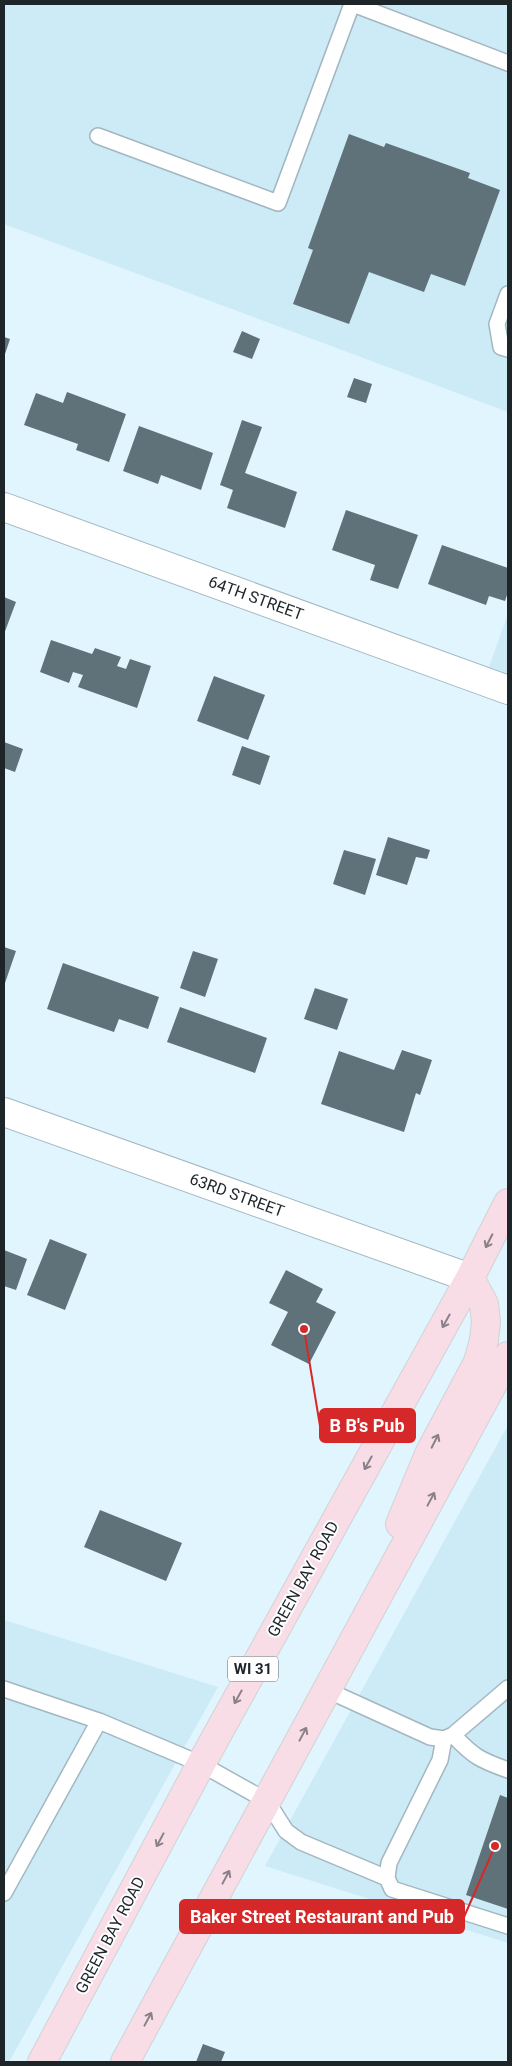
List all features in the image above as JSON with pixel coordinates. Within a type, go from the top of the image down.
[{"type":"main road","name":"GREEN BAY ROAD","points":[[42,2062],[201,1764],[470,1278],[508,1203]]},
{"type":"main road","points":[[358,1633],[430,1452],[478,1362],[484,1340],[486,1322],[484,1304],[470,1278]]},
{"type":"main road","points":[[125,2062],[508,1356]]},
{"type":"street","name":"64TH STREET","points":[[4,507],[507,687]]},
{"type":"street","name":"63RD STREET","points":[[4,1112],[470,1278]]},
{"type":"lane","points":[[98,136],[278,203],[352,4],[508,63]]},
{"type":"lane","points":[[508,294],[497,324],[501,346],[508,349]]},
{"type":"lane","points":[[508,1688],[449,1737],[440,1760],[389,1864],[387,1878],[392,1889],[508,1926]]},
{"type":"lane","points":[[4,1689],[99,1721],[201,1764],[267,1801],[286,1831],[301,1842],[387,1878]]},
{"type":"lane","points":[[327,1690],[430,1737],[449,1737],[482,1761],[508,1770]]},
{"type":"lane","points":[[4,1893],[99,1721]]},
{"type":"shaded area","points":[[4,4],[508,4],[508,412],[4,224]]},
{"type":"shaded area","points":[[508,614],[508,674],[489,667]]},
{"type":"shaded area","points":[[508,1425],[508,1943],[265,1866]]},
{"type":"shaded area","points":[[4,1620],[218,1687],[9,2062],[4,2062]]},
{"type":"building","points":[[349,134],[384,147],[386,143],[470,173],[468,178],[500,190],[465,286],[431,274],[424,292],[369,272],[349,324],[293,304],[313,250],[308,248]]},
{"type":"building","points":[[242,331],[260,339],[252,359],[233,352]]},
{"type":"building","points":[[4,337],[10,339],[4,357]]},
{"type":"building","points":[[354,378],[372,384],[366,403],[347,397]]},
{"type":"building","points":[[67,392],[126,414],[109,462],[76,450],[78,444],[24,425],[36,393],[63,403]]},
{"type":"building","points":[[242,420],[262,427],[245,473],[297,492],[285,528],[227,508],[233,490],[220,485]]},
{"type":"building","points":[[139,426],[213,453],[201,490],[161,475],[158,484],[123,471]]},
{"type":"building","points":[[346,510],[418,535],[398,589],[370,580],[375,565],[332,550]]},
{"type":"building","points":[[442,545],[508,568],[508,592],[505,601],[489,596],[486,605],[428,584]]},
{"type":"building","points":[[4,597],[16,602],[4,634]]},
{"type":"building","points":[[51,640],[92,654],[95,648],[121,657],[117,666],[126,669],[130,659],[151,666],[137,708],[78,687],[83,675],[73,672],[69,683],[40,672]]},
{"type":"building","points":[[214,676],[265,695],[248,740],[197,721]]},
{"type":"building","points":[[4,742],[23,749],[15,772],[4,768]]},
{"type":"building","points":[[242,746],[270,756],[260,785],[232,775]]},
{"type":"building","points":[[388,837],[430,850],[427,859],[416,857],[407,885],[376,875]]},
{"type":"building","points":[[344,850],[376,859],[365,895],[333,884]]},
{"type":"building","points":[[4,947],[16,951],[4,986]]},
{"type":"building","points":[[193,951],[218,959],[205,997],[180,988]]},
{"type":"building","points":[[63,963],[159,997],[148,1029],[119,1019],[114,1032],[47,1009]]},
{"type":"building","points":[[315,988],[348,999],[337,1030],[304,1019]]},
{"type":"building","points":[[180,1007],[267,1038],[255,1073],[167,1042]]},
{"type":"building","points":[[402,1050],[432,1060],[420,1095],[416,1093],[404,1132],[321,1104],[339,1051],[394,1070]]},
{"type":"building","points":[[50,1239],[87,1254],[65,1310],[27,1295]]},
{"type":"building","points":[[4,1250],[27,1259],[16,1290],[4,1286]]},
{"type":"building","points":[[286,1270],[323,1289],[316,1302],[336,1312],[309,1364],[271,1345],[288,1312],[269,1303]]},
{"type":"building","points":[[100,1510],[182,1543],[166,1581],[84,1547]]},
{"type":"building","points":[[500,1795],[508,1798],[508,1909],[466,1895]]},
{"type":"building","points":[[203,2044],[225,2052],[221,2062],[196,2062]]},
{"type":"place","name":"B B's Pub","points":[[304,1329]]},
{"type":"place","name":"Baker Street Restaurant and Pub","points":[[495,1846]]}]
